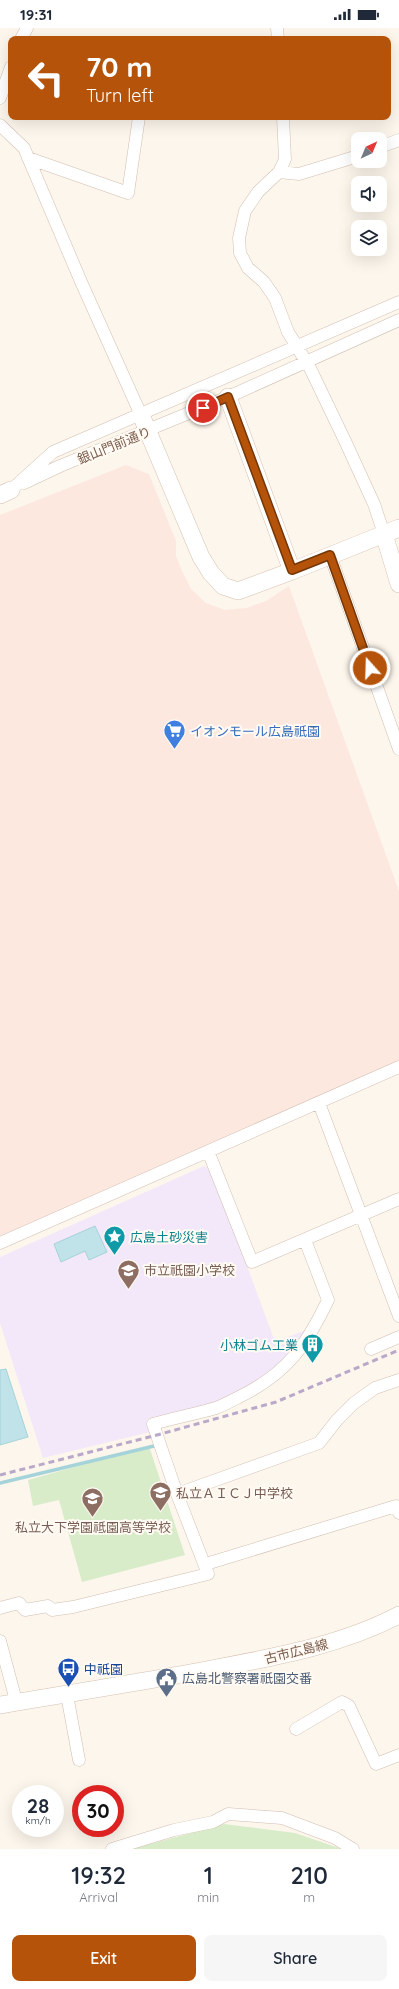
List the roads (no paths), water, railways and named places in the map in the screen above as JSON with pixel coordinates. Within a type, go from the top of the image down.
[{"type":"street","points":[[0,98],[8,75]]},
{"type":"street","points":[[28,158],[128,192],[139,120]]},
{"type":"street","points":[[283,120],[285,159],[279,172],[258,192],[245,211],[239,238],[240,252],[248,268],[264,282],[275,298],[288,332],[306,362],[371,497],[392,531],[399,584]]},
{"type":"street","points":[[0,125],[24,148],[82,284],[148,431],[201,557],[210,573],[223,586],[238,591],[392,531]]},
{"type":"street","points":[[387,144],[399,140]]},
{"type":"street","points":[[279,172],[299,174],[351,158]]},
{"type":"street","points":[[5,493],[53,452],[399,302]]},
{"type":"street","name":"銀山門前通り","points":[[5,493],[60,466],[228,397],[399,320]]},
{"type":"street","points":[[228,397],[292,570]]},
{"type":"street","points":[[330,555],[399,749]]},
{"type":"street","points":[[0,1243],[399,1067]]},
{"type":"street","points":[[319,1103],[399,1316]]},
{"type":"street","points":[[208,1151],[252,1262],[399,1199]]},
{"type":"street","points":[[0,1608],[19,1603],[25,1610],[48,1606],[52,1610],[73,1607],[208,1574],[206,1564],[177,1494],[153,1424],[217,1407],[257,1388],[280,1371],[301,1348],[316,1325],[328,1300],[304,1240]]},
{"type":"street","points":[[371,1350],[399,1337]]},
{"type":"street","points":[[177,1494],[319,1442],[337,1420],[354,1403],[375,1388],[399,1380]]},
{"type":"street","points":[[206,1564],[396,1506],[399,1513]]},
{"type":"street","name":"古市広島線","points":[[0,1705],[68,1695],[277,1657],[334,1642],[377,1627],[399,1615]]},
{"type":"street","points":[[0,1641],[15,1697],[19,1702]]},
{"type":"street","points":[[68,1695],[79,1760]]},
{"type":"street","points":[[296,1729],[342,1702],[349,1706],[376,1764],[399,1754]]},
{"type":"street","points":[[112,1849],[174,1830],[213,1822],[228,1814],[282,1818],[335,1838],[353,1849]]},
{"type":"water","points":[[95,1226],[107,1252],[89,1260],[85,1251],[61,1262],[54,1244]]},
{"type":"water","points":[[6,1369],[28,1437],[0,1445],[0,1370]]},
{"type":"waterway","points":[[0,1483],[154,1446]]},
{"type":"railway","points":[[0,1475],[157,1435],[276,1402],[399,1350]]},
{"type":"place","name":"イオンモール広島祇園","points":[[174,750]]},
{"type":"place","name":"広島土砂災害","points":[[114,1256]]},
{"type":"place","name":"市立祇園小学校","points":[[128,1290]]},
{"type":"place","name":"小林ゴム工業","points":[[313,1364]]},
{"type":"place","name":"私立ＡＩＣＪ中学校","points":[[160,1512]]},
{"type":"place","name":"私立大下学園祗園高等学校","points":[[93,1518]]},
{"type":"place","name":"中祇園","points":[[69,1688]]},
{"type":"place","name":"広島北警察署祇園交番","points":[[167,1698]]}]
